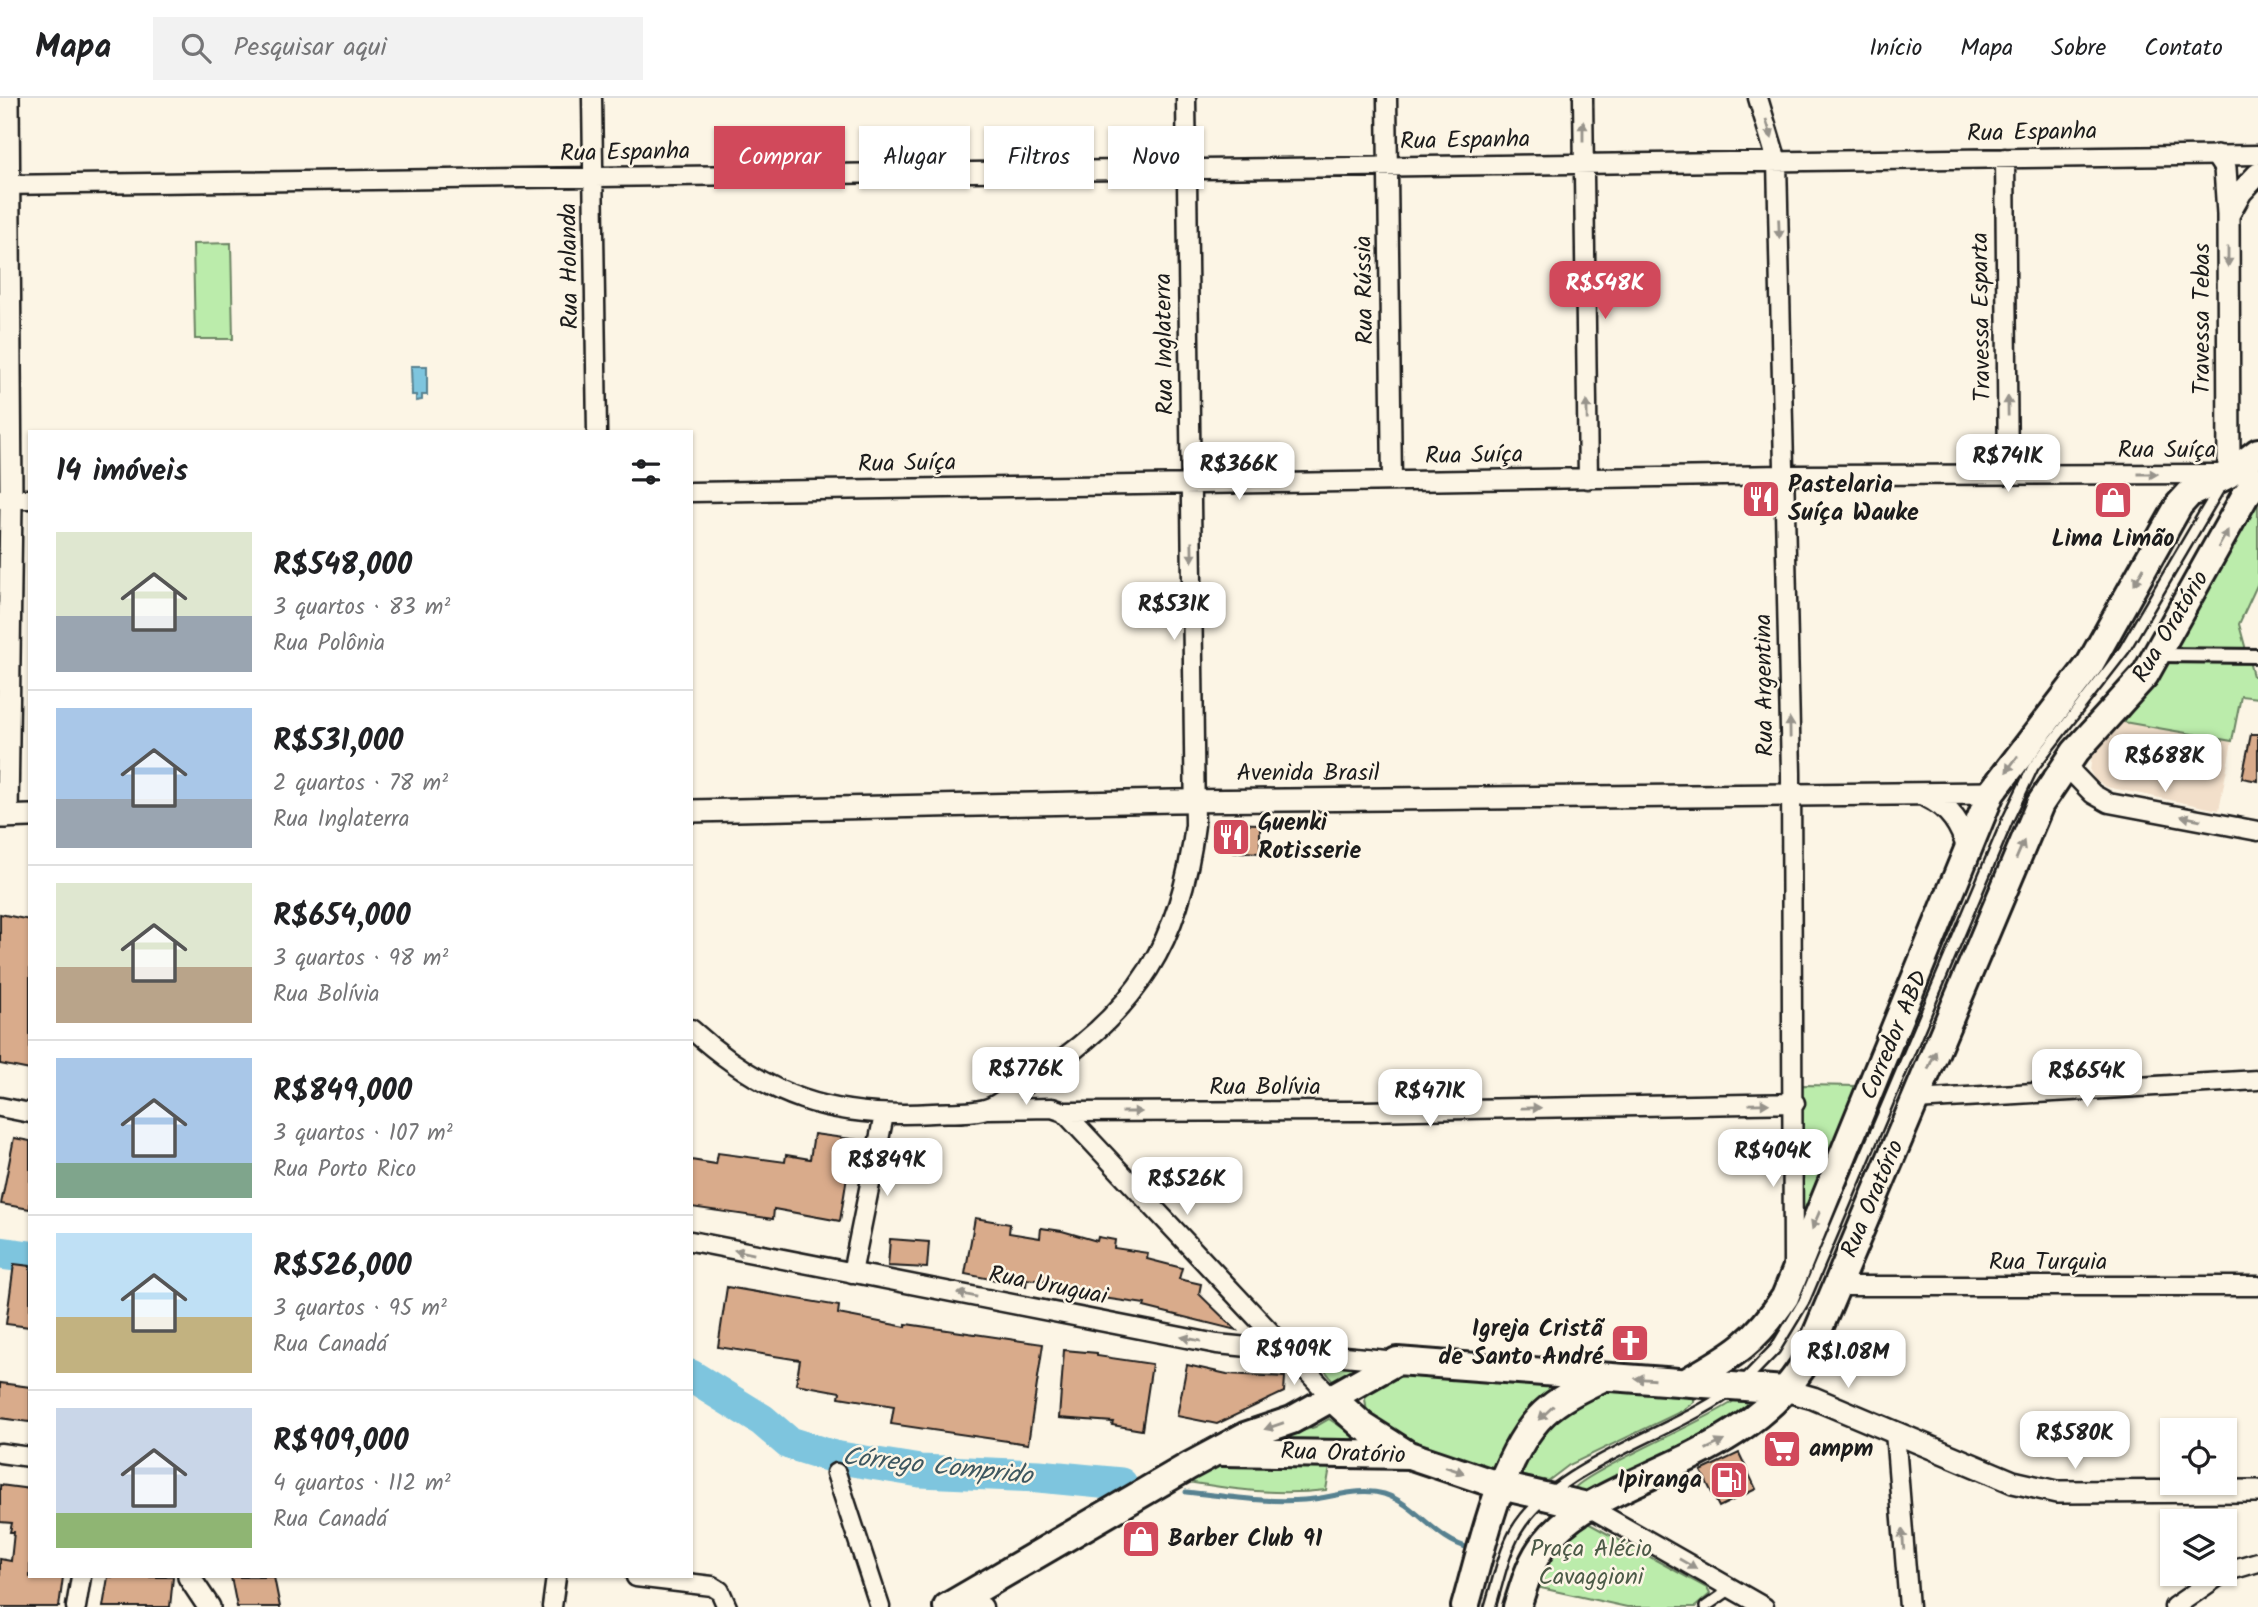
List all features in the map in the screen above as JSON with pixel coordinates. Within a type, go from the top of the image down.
[{"type":"main road","name":"Rua Oratório","points":[[1686,1382],[1732,1356],[1761,1331],[1785,1297],[1991,793],[2090,664],[2179,505],[2203,485],[2230,474],[2258,452]]},
{"type":"main road","name":"Rua Oratório","points":[[1215,1453],[1409,1455],[1501,1486],[1587,1506],[1735,1435],[1785,1390],[1803,1366],[2034,816],[2065,765],[2131,693],[2158,656],[2245,496],[2258,480]]},
{"type":"main road","name":"Rua Oratório","points":[[963,1605],[1215,1453],[1333,1399],[1397,1361]]},
{"type":"main road","points":[[1397,1361],[1785,1390]]},
{"type":"main road","points":[[1465,1607],[1501,1486],[1524,1439],[1544,1413],[1604,1377]]},
{"type":"main road","points":[[1359,1383],[1363,1426]]},
{"type":"main road","points":[[1333,1399],[1363,1426],[1409,1455]]},
{"type":"main road","points":[[1517,1607],[1526,1578],[1543,1545],[1559,1527],[1587,1506]]},
{"type":"street","points":[[4,817],[13,499],[4,185],[8,98]]},
{"type":"street","name":"Rua Holanda","points":[[592,98],[597,430]]},
{"type":"street","name":"Rua Inglaterra","points":[[1186,98],[1187,126]]},
{"type":"street","name":"Rua Rússia","points":[[1387,98],[1392,481]]},
{"type":"street","points":[[1583,98],[1588,479]]},
{"type":"street","name":"Rua Argentina","points":[[1758,98],[1777,161],[1791,796],[1794,1274]]},
{"type":"street","name":"Rua Espanha","points":[[1204,167],[2258,155]]},
{"type":"street","points":[[2217,156],[2225,168],[2228,215]]},
{"type":"street","name":"Travessa Esparta","points":[[2005,158],[2008,475]]},
{"type":"street","name":"Rua Espanha","points":[[4,185],[1108,168]]},
{"type":"street","name":"Travessa Tebas","points":[[2230,474],[2228,215],[2241,192],[2258,174]]},
{"type":"street","name":"Rua Inglaterra","points":[[988,1109],[1070,1055],[1098,1032],[1150,968],[1183,895],[1192,855],[1195,800],[1188,189]]},
{"type":"street","name":"Rua Suíça","points":[[693,492],[1786,475],[2258,472]]},
{"type":"street","points":[[2158,656],[2258,656]]},
{"type":"street","points":[[2065,765],[2093,794],[2109,803],[2258,831]]},
{"type":"street","name":"Avenida Brasil","points":[[693,811],[1195,800],[1926,796],[1991,793]]},
{"type":"street","points":[[1926,796],[1951,813],[1961,826],[1969,851]]},
{"type":"street","points":[[4,817],[28,816]]},
{"type":"street","points":[[4,817],[28,829]]},
{"type":"street","name":"Rua Bolívia","points":[[693,1031],[716,1051],[776,1090],[839,1109],[884,1115],[1052,1108],[1064,1112],[1362,1111],[1795,1103]]},
{"type":"street","points":[[1915,1100],[2258,1080]]},
{"type":"street","points":[[0,1107],[28,1113]]},
{"type":"street","points":[[1064,1112],[1333,1399]]},
{"type":"street","points":[[852,1273],[884,1115]]},
{"type":"street","name":"Rua Uruguai","points":[[693,1241],[1217,1344],[1283,1348],[1397,1361]]},
{"type":"street","name":"Rua Turquia","points":[[1837,1286],[2258,1286]]},
{"type":"street","points":[[1785,1390],[1814,1398],[2013,1482],[2057,1492],[2258,1491]]},
{"type":"street","points":[[1895,1432],[1909,1607]]},
{"type":"street","points":[[0,1453],[28,1457]]},
{"type":"street","points":[[836,1473],[880,1607]]},
{"type":"street","points":[[1587,1506],[1764,1607]]},
{"type":"street","points":[[2237,1569],[2258,1562]]},
{"type":"street","points":[[76,1607],[81,1578]]},
{"type":"street","points":[[190,1578],[209,1607]]},
{"type":"street","points":[[552,1607],[556,1578]]},
{"type":"street","points":[[644,1578],[712,1586],[720,1591],[727,1607]]},
{"type":"street","points":[[2174,1607],[2204,1586]]},
{"type":"lane","name":"Corredor ABD","points":[[1490,1607],[1516,1532],[1544,1496],[1566,1479],[1692,1417],[1738,1386],[1775,1349],[1804,1301],[2002,831],[2033,767],[2110,671],[2201,517],[2230,474]]},
{"type":"lane","points":[[1705,1607],[1731,1590]]},
{"type":"shaded area","points":[[2124,722],[2232,741],[2219,810],[2107,787],[2095,780],[2090,771],[2092,755]]},
{"type":"green space","points":[[231,243],[233,339],[195,339],[193,244]]},
{"type":"green space","points":[[2258,496],[2258,583],[2239,624],[2253,676],[2258,676],[2258,698],[2241,696],[2232,741],[2124,722],[2174,652]]},
{"type":"green space","points":[[1802,1085],[1859,1086],[1800,1229]]},
{"type":"green space","points":[[1317,1360],[1360,1362],[1363,1368],[1334,1382]]},
{"type":"green space","points":[[1421,1374],[1545,1383],[1554,1388],[1495,1473],[1415,1449],[1367,1413],[1365,1399],[1374,1386],[1388,1379]]},
{"type":"green space","points":[[1620,1389],[1694,1398],[1694,1402],[1682,1411],[1569,1465],[1548,1481],[1519,1475],[1539,1429],[1590,1396]]},
{"type":"green space","points":[[1734,1401],[1756,1403],[1747,1416],[1591,1492],[1579,1494],[1572,1491],[1580,1483],[1620,1460]]},
{"type":"green space","points":[[1329,1419],[1366,1443],[1280,1442],[1282,1437],[1315,1427]]},
{"type":"green space","points":[[1331,1461],[1326,1490],[1271,1492],[1182,1481],[1223,1464]]},
{"type":"green space","name":"Praça Alécio Cavaggioni","points":[[1586,1522],[1707,1588],[1710,1594],[1695,1607],[1627,1607],[1532,1586],[1549,1550]]},
{"type":"water","points":[[411,366],[427,366],[427,395],[422,395],[422,400],[416,401],[416,395],[412,395]]},
{"type":"building","points":[[2251,734],[2258,734],[2258,781],[2242,778]]},
{"type":"building","points":[[1222,823],[1260,824],[1260,853],[1221,851]]},
{"type":"building","points":[[0,914],[28,920],[28,1070],[0,1064]]},
{"type":"building","points":[[814,1134],[859,1140],[855,1165],[849,1164],[840,1221],[774,1209],[773,1219],[693,1207],[693,1160],[716,1164],[718,1153],[785,1162],[786,1155],[810,1159]]},
{"type":"building","points":[[14,1138],[28,1141],[28,1209],[1,1204]]},
{"type":"building","points":[[975,1218],[1010,1224],[1009,1233],[1040,1238],[1041,1228],[1062,1231],[1097,1241],[1098,1237],[1115,1240],[1114,1248],[1148,1253],[1147,1259],[1182,1268],[1179,1279],[1201,1284],[1199,1294],[1236,1330],[1144,1307],[1145,1304],[1089,1296],[1060,1288],[1061,1283],[1027,1279],[1026,1286],[965,1274]]},
{"type":"building","points":[[890,1239],[929,1242],[927,1268],[888,1266]]},
{"type":"building","points":[[14,1264],[28,1266],[28,1327],[6,1324]]},
{"type":"building","points":[[727,1287],[839,1306],[838,1314],[906,1327],[906,1324],[1043,1344],[1028,1444],[891,1424],[894,1406],[839,1397],[840,1392],[796,1384],[800,1360],[718,1347]]},
{"type":"building","points":[[1064,1350],[1097,1353],[1097,1356],[1152,1364],[1142,1430],[1112,1425],[1113,1422],[1059,1418]]},
{"type":"building","points":[[1187,1365],[1227,1374],[1285,1377],[1284,1392],[1217,1424],[1177,1416]]},
{"type":"building","points":[[0,1383],[28,1387],[28,1422],[0,1418]]},
{"type":"building","name":"Ipiranga","points":[[1739,1453],[1756,1489],[1719,1507],[1701,1471]]},
{"type":"building","points":[[0,1485],[28,1489],[28,1578],[63,1578],[59,1607],[0,1607],[0,1559],[11,1561],[14,1532],[10,1532],[12,1523],[0,1522]]},
{"type":"building","points":[[108,1578],[173,1578],[170,1607],[103,1607]]},
{"type":"building","points":[[231,1578],[274,1578],[280,1607],[237,1607]]},
{"type":"waterway","name":"Córrego Comprido","points":[[0,1253],[28,1257]]},
{"type":"waterway","name":"Córrego Comprido","points":[[693,1377],[762,1420],[789,1443],[834,1457],[920,1471],[1039,1476],[1121,1484]]},
{"type":"waterway","name":"Córrego Comprido","points":[[1186,1492],[1275,1501],[1374,1492],[1396,1499],[1447,1538],[1470,1548]]},
{"type":"place","name":"Pastelaria Suíça Wauke","points":[[1761,499]]},
{"type":"place","name":"Lima Limão","points":[[2113,500]]},
{"type":"place","name":"Guenki Rotisserie","points":[[1231,837]]},
{"type":"place","name":"Igreja Cristã de Santo André","points":[[1630,1343]]},
{"type":"place","name":"ampm","points":[[1782,1449]]},
{"type":"place","name":"Ipiranga","points":[[1729,1480]]},
{"type":"place","name":"Barber Club 91","points":[[1141,1539]]}]
